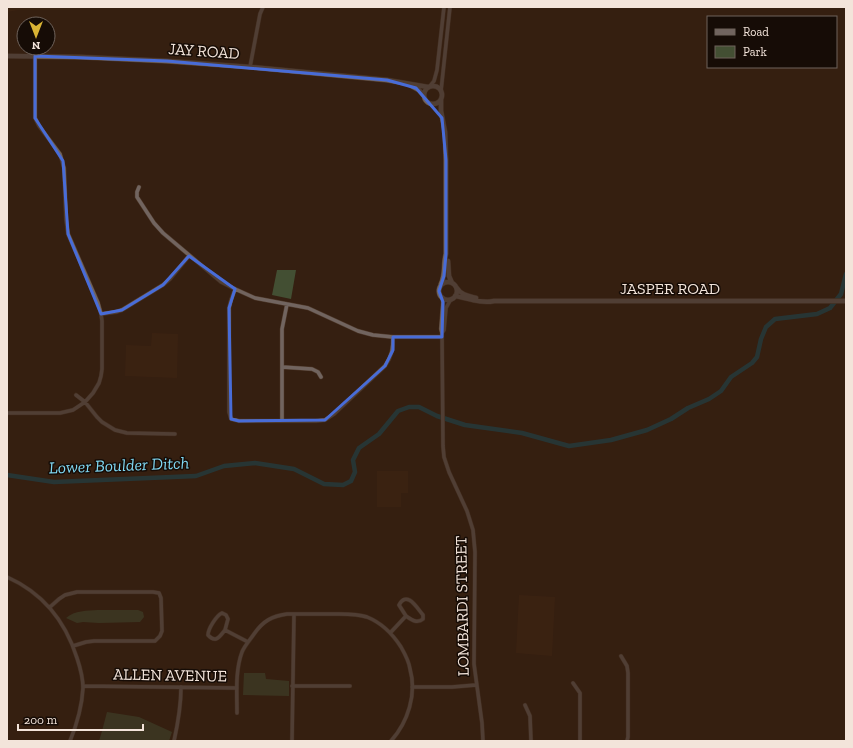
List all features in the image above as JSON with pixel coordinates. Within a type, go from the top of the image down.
[{"type":"street","points":[[250,67],[260,14],[263,7]]},
{"type":"street","points":[[442,118],[424,96],[425,91],[434,81],[437,70],[444,7]]},
{"type":"street","points":[[446,254],[449,276],[455,285],[457,292],[453,298],[446,300],[442,298],[439,293],[445,274],[446,254],[446,160],[445,132],[441,111],[441,91],[450,7]]},
{"type":"street","points":[[7,413],[60,413],[73,410],[85,402],[93,394],[101,376],[101,314],[98,303],[68,234],[63,161],[60,154],[38,126],[35,118],[35,56]]},
{"type":"street","name":"JAY ROAD","points":[[35,56],[136,59],[250,67],[398,82],[429,87]]},
{"type":"street","name":"JAY ROAD","points":[[398,82],[416,88],[424,96]]},
{"type":"street","points":[[429,87],[438,87],[441,91]]},
{"type":"street","points":[[430,103],[432,104],[441,99]]},
{"type":"street","points":[[139,187],[137,197],[163,234],[221,282],[235,289],[254,298],[308,308],[358,331],[373,336],[393,337],[442,335]]},
{"type":"street","points":[[101,314],[122,310],[163,285],[170,279],[189,256]]},
{"type":"street","points":[[442,284],[448,282],[455,285]]},
{"type":"street","name":"JASPER ROAD","points":[[455,285],[458,291],[464,295],[494,301]]},
{"type":"street","points":[[235,289],[229,308],[229,412],[231,419],[239,421],[325,420],[334,414],[385,366],[393,350],[393,337]]},
{"type":"street","name":"LOMBARDI STREET","points":[[442,298],[443,305],[441,329],[443,446],[446,465],[467,511],[473,530],[475,552],[474,664],[483,741]]},
{"type":"street","name":"JASPER ROAD","points":[[453,298],[481,302],[846,301]]},
{"type":"street","name":"LOMBARDI STREET","points":[[442,335],[444,330],[446,308],[453,298]]},
{"type":"street","points":[[282,421],[282,329],[287,304]]},
{"type":"street","points":[[282,368],[312,369],[318,372],[321,377]]},
{"type":"street","points":[[76,395],[85,402],[97,417],[115,430],[127,433],[175,434]]},
{"type":"street","points":[[7,577],[19,582],[34,592],[50,608],[59,618],[73,646],[79,664],[83,686],[76,727],[70,741]]},
{"type":"street","points":[[50,608],[65,595],[77,592],[159,593],[161,598],[162,631],[160,636],[155,641],[94,641],[73,646]]},
{"type":"street","points":[[409,599],[423,615],[423,619],[420,622],[416,622],[406,616],[399,605],[402,601],[409,599]]},
{"type":"street","points":[[222,613],[226,615],[228,619],[225,630],[218,639],[211,638],[208,635],[208,632],[218,615],[222,613]]},
{"type":"street","points":[[292,741],[294,614]]},
{"type":"street","name":"ALLEN AVENUE","points":[[83,686],[237,688],[239,662],[243,651],[260,626],[271,618],[279,615],[294,614],[351,614],[365,616],[378,622],[391,632],[404,653],[411,670],[411,701],[401,727],[392,741]]},
{"type":"street","points":[[391,632],[406,616]]},
{"type":"street","points":[[225,630],[248,642]]},
{"type":"street","points":[[621,656],[627,666],[628,673],[627,741]]},
{"type":"street","points":[[573,683],[580,693],[580,741]]},
{"type":"street","points":[[412,687],[452,687],[476,685]]},
{"type":"street","points":[[292,686],[350,686]]},
{"type":"street","points":[[174,741],[181,703],[181,688]]},
{"type":"street","points":[[237,688],[237,714]]},
{"type":"street","points":[[525,705],[530,716],[531,741]]},
{"type":"highlighted area","points":[[35,56],[167,61],[387,80],[416,88],[442,118],[446,160],[446,254],[444,276],[439,291],[443,302],[442,337],[393,337],[393,350],[385,366],[325,420],[239,421],[231,419],[229,308],[235,289],[189,256],[163,285],[122,310],[101,314],[68,234],[63,161],[35,118]]},
{"type":"shaded area","points":[[7,7],[70,7],[70,10],[18,10],[7,12]]},
{"type":"shaded area","points":[[152,333],[178,334],[177,378],[125,376],[126,345],[151,346]]},
{"type":"shaded area","points":[[377,471],[408,471],[408,493],[401,493],[401,507],[377,507]]},
{"type":"shaded area","points":[[519,595],[555,597],[552,656],[516,653]]},
{"type":"green space","points":[[277,270],[296,270],[291,299],[272,295]]},
{"type":"green space","points":[[98,610],[138,610],[143,612],[144,617],[140,622],[99,623],[77,623],[66,618],[77,612]]},
{"type":"green space","points":[[244,673],[265,673],[266,679],[289,681],[289,696],[243,695]]},
{"type":"green space","points":[[107,712],[139,717],[172,732],[169,741],[99,741]]},
{"type":"waterway","name":"Lower Boulder Ditch","points":[[7,475],[54,482],[196,476],[224,466],[255,463],[294,469],[324,484],[343,485],[351,481],[355,472],[353,460],[359,448],[379,434],[398,411],[409,407],[419,407],[437,416],[465,425],[522,433],[569,446],[611,440],[647,430],[671,419],[688,408],[709,399],[721,391],[731,377],[752,363],[757,357],[761,339],[766,327],[775,319],[817,314],[830,308],[841,294],[846,274]]}]
